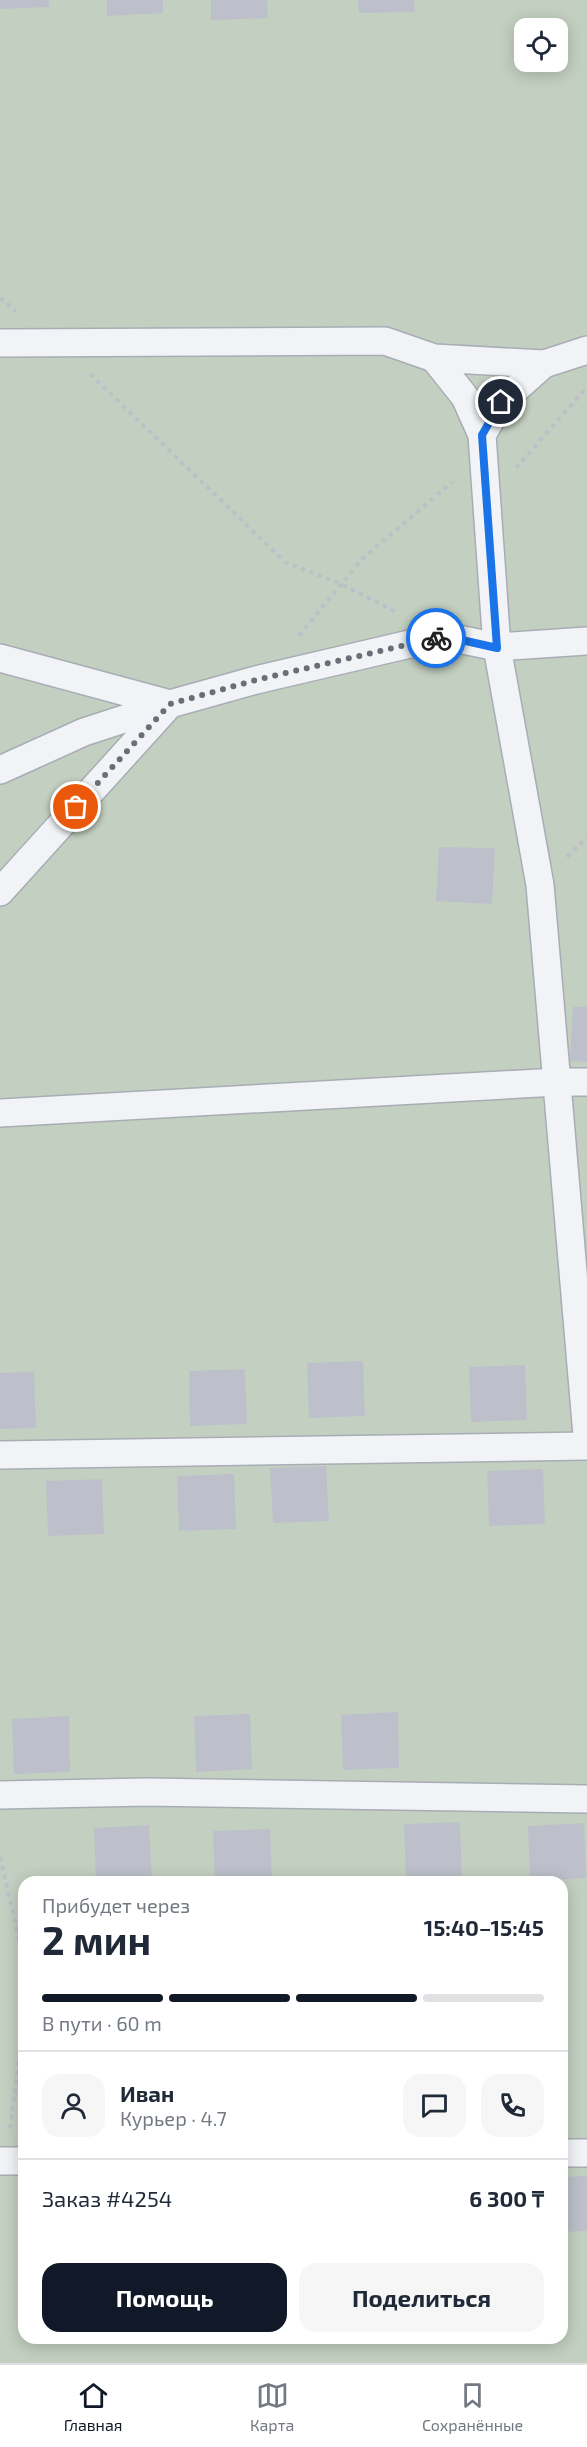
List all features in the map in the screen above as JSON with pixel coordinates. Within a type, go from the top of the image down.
[{"type":"street","points":[[0,343],[385,341],[434,358],[544,364],[587,350]]},
{"type":"street","points":[[434,358],[465,397],[483,444],[497,648],[540,885],[587,1435]]},
{"type":"street","points":[[483,444],[501,402],[544,364]]},
{"type":"street","points":[[0,770],[84,732],[170,704],[256,680],[444,636],[497,648],[587,641]]},
{"type":"street","points":[[0,658],[170,704]]},
{"type":"street","points":[[0,892],[170,704]]},
{"type":"street","points":[[0,1113],[587,1082]]},
{"type":"street","points":[[0,1455],[587,1446]]},
{"type":"street","points":[[0,1795],[146,1792],[587,1799]]},
{"type":"street","points":[[568,2153],[587,2153]]},
{"type":"path","points":[[0,298],[58,343],[285,562],[341,584],[444,636]]},
{"type":"path","points":[[487,499],[587,387]]},
{"type":"path","points":[[292,643],[361,560],[424,509],[483,444]]},
{"type":"path","points":[[0,1857],[18,1934]]},
{"type":"path","points":[[10,2161],[18,2074]]},
{"type":"green space","points":[[0,0],[587,0],[587,2363],[0,2363]]},
{"type":"building","points":[[0,0],[49,0],[49,7],[0,9]]},
{"type":"building","points":[[107,0],[163,0],[163,13],[107,16]]},
{"type":"building","points":[[211,0],[267,0],[268,18],[211,20]]},
{"type":"building","points":[[358,0],[414,0],[415,12],[359,13]]},
{"type":"building","points":[[439,847],[495,848],[492,904],[436,901]]},
{"type":"building","points":[[573,1007],[587,1007],[587,1062],[570,1061]]},
{"type":"building","points":[[363,1361],[365,1416],[309,1418],[307,1363]]},
{"type":"building","points":[[525,1365],[527,1420],[471,1422],[469,1367]]},
{"type":"building","points":[[245,1369],[247,1424],[190,1426],[189,1371]]},
{"type":"building","points":[[34,1372],[36,1428],[0,1429],[0,1373]]},
{"type":"building","points":[[326,1466],[329,1521],[273,1523],[270,1468]]},
{"type":"building","points":[[543,1469],[545,1524],[489,1526],[487,1471]]},
{"type":"building","points":[[234,1474],[236,1529],[179,1531],[177,1476]]},
{"type":"building","points":[[102,1479],[104,1534],[48,1536],[46,1481]]},
{"type":"building","points":[[398,1712],[399,1768],[343,1770],[341,1715]]},
{"type":"building","points":[[250,1714],[252,1769],[196,1772],[194,1716]]},
{"type":"building","points":[[69,1716],[70,1772],[14,1774],[12,1719]]},
{"type":"building","points":[[460,1822],[462,1876],[406,1876],[404,1824]]},
{"type":"building","points":[[584,1823],[586,1878],[530,1876],[528,1826]]},
{"type":"building","points":[[149,1825],[152,1876],[96,1876],[94,1828]]},
{"type":"building","points":[[270,1829],[272,1876],[215,1876],[213,1831]]},
{"type":"building","points":[[587,2176],[587,2231],[568,2232],[568,2177]]},
{"type":"way so far","points":[[76,807],[170,704],[256,680],[436,638]]},
{"type":"route","points":[[436,638],[444,636],[497,648],[482,435],[501,402]]}]
